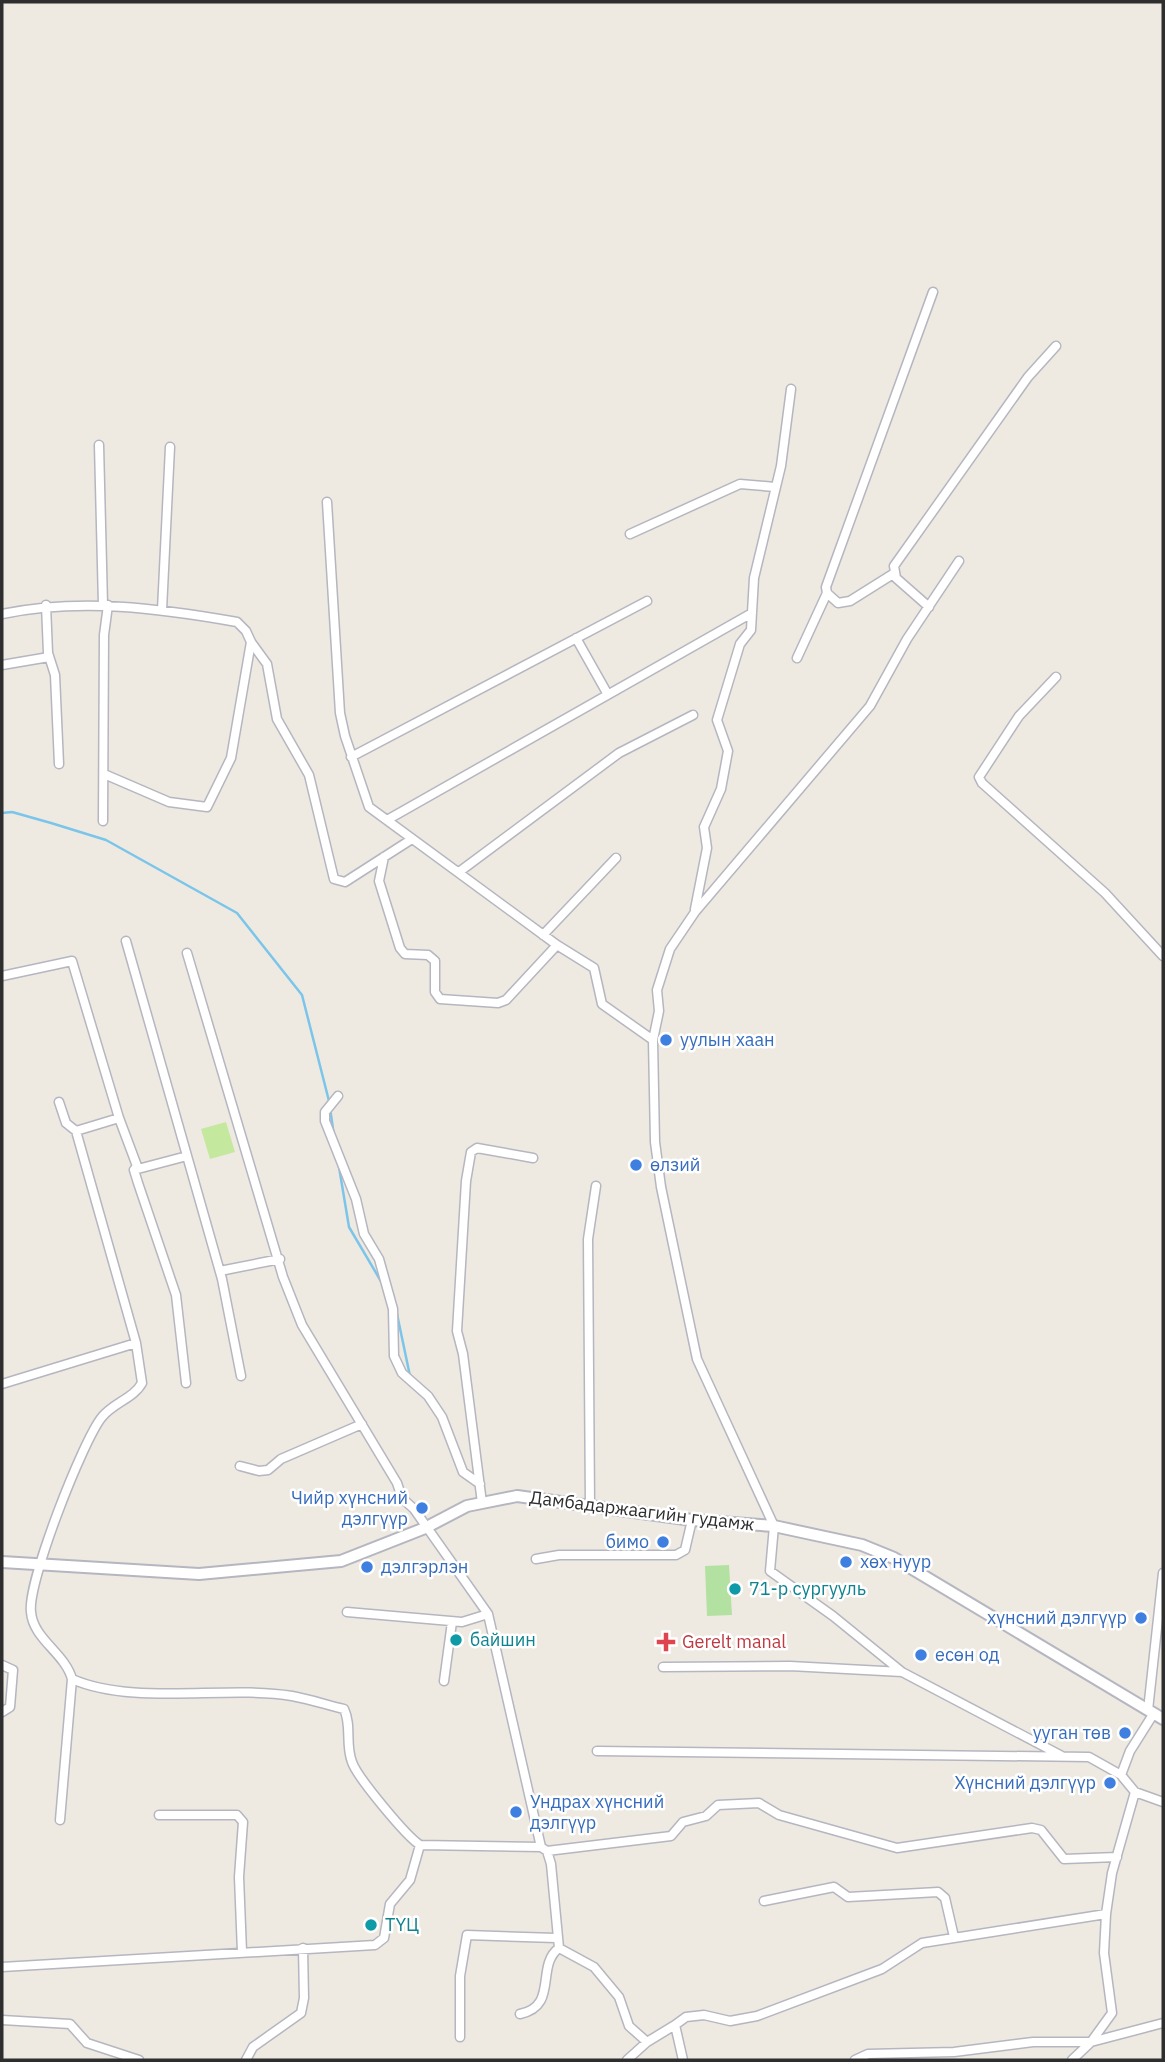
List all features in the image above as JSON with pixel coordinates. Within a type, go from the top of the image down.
[{"type":"main road","name":"Дамбадаржаагийн гудамж","points":[[2,1562],[199,1574],[341,1561],[425,1528],[467,1506],[517,1496],[692,1520],[774,1525],[862,1545],[894,1558],[1155,1714]]},
{"type":"street","points":[[797,658],[827,593],[826,587],[933,292]]},
{"type":"street","points":[[929,607],[894,574],[894,566],[1028,377],[1056,346]]},
{"type":"street","points":[[695,912],[707,848],[704,827],[721,789],[727,751],[717,720],[740,644],[751,630],[754,578],[775,487],[791,389]]},
{"type":"street","points":[[99,445],[105,605],[103,821]]},
{"type":"street","points":[[162,610],[170,447]]},
{"type":"street","points":[[630,534],[740,484],[775,487]]},
{"type":"street","points":[[327,502],[340,713],[351,757],[369,807],[556,945],[594,968],[602,1004],[653,1040]]},
{"type":"street","points":[[959,561],[870,706],[695,912],[670,949],[657,990],[659,1011],[653,1040],[655,1142],[660,1187],[697,1359],[774,1525],[770,1571],[833,1616],[902,1672],[1065,1757]]},
{"type":"street","points":[[827,593],[838,603],[850,601],[894,574]]},
{"type":"street","points":[[351,757],[647,601]]},
{"type":"street","points":[[46,605],[49,657],[55,675],[59,764]]},
{"type":"street","points":[[2,614],[46,605],[105,605],[162,610],[237,622],[247,631],[251,642],[267,663],[279,724],[309,775],[334,879],[345,882],[412,839]]},
{"type":"street","points":[[387,820],[752,613]]},
{"type":"street","points":[[576,638],[607,693]]},
{"type":"street","points":[[104,774],[169,802],[207,807],[231,758],[251,642]]},
{"type":"street","points":[[2,665],[49,657]]},
{"type":"street","points":[[1056,677],[1019,716],[981,770],[982,783],[1105,893],[1163,956]]},
{"type":"street","points":[[459,872],[619,754],[693,715]]},
{"type":"street","points":[[384,857],[379,881],[400,948],[405,954],[428,955],[435,961],[435,992],[440,999],[506,1000],[556,945]]},
{"type":"street","points":[[543,935],[616,858]]},
{"type":"street","points":[[126,941],[220,1271],[241,1376]]},
{"type":"street","points":[[187,953],[280,1259],[283,1277],[302,1325],[397,1483],[402,1498],[488,1614],[544,1849],[551,1864],[559,1948],[594,1967],[619,1997],[629,2025],[647,2042]]},
{"type":"street","points":[[2,976],[72,961],[119,1118],[137,1166],[134,1170],[176,1295],[186,1383]]},
{"type":"street","points":[[335,1099],[325,1111],[327,1130],[356,1199],[364,1234],[380,1259],[393,1310],[394,1356],[402,1373],[428,1396],[442,1417],[463,1472],[480,1484]]},
{"type":"street","points":[[59,1102],[66,1124],[76,1131],[136,1343],[141,1386],[98,1422],[38,1563],[30,1610],[39,1633],[66,1663],[72,1679],[60,1820]]},
{"type":"street","points":[[76,1131],[119,1118]]},
{"type":"street","points":[[482,1503],[463,1354],[457,1331],[466,1181],[471,1152],[477,1148],[533,1158]]},
{"type":"street","points":[[134,1170],[187,1156]]},
{"type":"street","points":[[590,1506],[588,1239],[596,1186]]},
{"type":"street","points":[[220,1271],[280,1259]]},
{"type":"street","points":[[2,1384],[51,1366],[136,1343]]},
{"type":"street","points":[[240,1466],[259,1471],[268,1470],[281,1459],[362,1424]]},
{"type":"street","points":[[536,1559],[559,1555],[676,1555],[685,1550],[692,1520]]},
{"type":"street","points":[[1121,1775],[1130,1751],[1155,1714],[1163,1573]]},
{"type":"street","points":[[347,1612],[452,1622],[462,1622],[488,1614]]},
{"type":"street","points":[[444,1681],[452,1622]]},
{"type":"street","points":[[2,1665],[13,1670],[10,1707],[2,1712]]},
{"type":"street","points":[[663,1667],[790,1665],[902,1672]]},
{"type":"street","points":[[72,1679],[87,1685],[127,1690],[290,1695],[344,1709],[349,1720],[352,1763],[399,1826],[420,1845],[544,1849],[671,1836],[683,1822],[706,1816],[718,1805],[759,1803],[779,1815],[897,1848],[1032,1828],[1041,1830],[1064,1859],[1116,1857]]},
{"type":"street","points":[[597,1751],[1090,1757],[1121,1775],[1135,1791],[1163,1802]]},
{"type":"street","points":[[1072,2060],[1091,2042],[1112,2013],[1104,1953],[1106,1914],[1116,1857],[1135,1791]]},
{"type":"street","points":[[159,1815],[237,1815],[243,1822],[239,1877],[242,1952]]},
{"type":"street","points":[[2,1968],[381,1942],[390,1903],[410,1881],[420,1845]]},
{"type":"street","points":[[764,1901],[834,1887],[848,1897],[938,1892],[945,1898],[954,1937]]},
{"type":"street","points":[[627,2060],[647,2042],[686,2017],[704,2015],[743,2020],[882,1969],[922,1943],[1106,1914]]},
{"type":"street","points":[[460,2037],[460,1976],[467,1935],[556,1938]]},
{"type":"street","points":[[246,2060],[253,2047],[301,2013],[304,1998],[303,1948]]},
{"type":"street","points":[[520,2014],[536,2009],[541,2002],[552,1956],[559,1948]]},
{"type":"street","points":[[2,2020],[70,2024],[87,2043],[139,2060]]},
{"type":"street","points":[[855,2060],[868,2054],[954,2052],[1033,2042],[1091,2042],[1163,2024]]},
{"type":"street","points":[[675,2025],[683,2060]]},
{"type":"green space","points":[[226,1122],[235,1152],[210,1159],[201,1129]]},
{"type":"green space","points":[[729,1565],[732,1615],[707,1616],[705,1566]]},
{"type":"waterway","points":[[2,813],[12,812],[106,840],[237,913],[302,995],[329,1101]]},
{"type":"waterway","points":[[330,1108],[334,1136]]},
{"type":"waterway","points":[[339,1167],[349,1227],[382,1283]]},
{"type":"waterway","points":[[397,1314],[410,1376]]},
{"type":"place","name":"уулын хаан","points":[[666,1040]]},
{"type":"place","name":"өлзий","points":[[636,1165]]},
{"type":"place","name":"Чийр хүнсний дэлгүүр","points":[[422,1508]]},
{"type":"place","name":"бимо","points":[[663,1542]]},
{"type":"place","name":"хөх нуур","points":[[846,1562]]},
{"type":"place","name":"дэлгэрлэн","points":[[367,1567]]},
{"type":"place","name":"71-р сургууль","points":[[735,1589]]},
{"type":"place","name":"хүнсний дэлгүүр","points":[[1141,1618]]},
{"type":"place","name":"байшин","points":[[456,1640]]},
{"type":"place","name":"Gerelt manal","points":[[666,1642]]},
{"type":"place","name":"есөн од","points":[[921,1655]]},
{"type":"place","name":"ууган төв","points":[[1125,1733]]},
{"type":"place","name":"Хүнсний дэлгүүр","points":[[1110,1783]]},
{"type":"place","name":"Ундрах хүнсний дэлгүүр","points":[[516,1812]]},
{"type":"place","name":"ТҮЦ","points":[[371,1925]]}]
